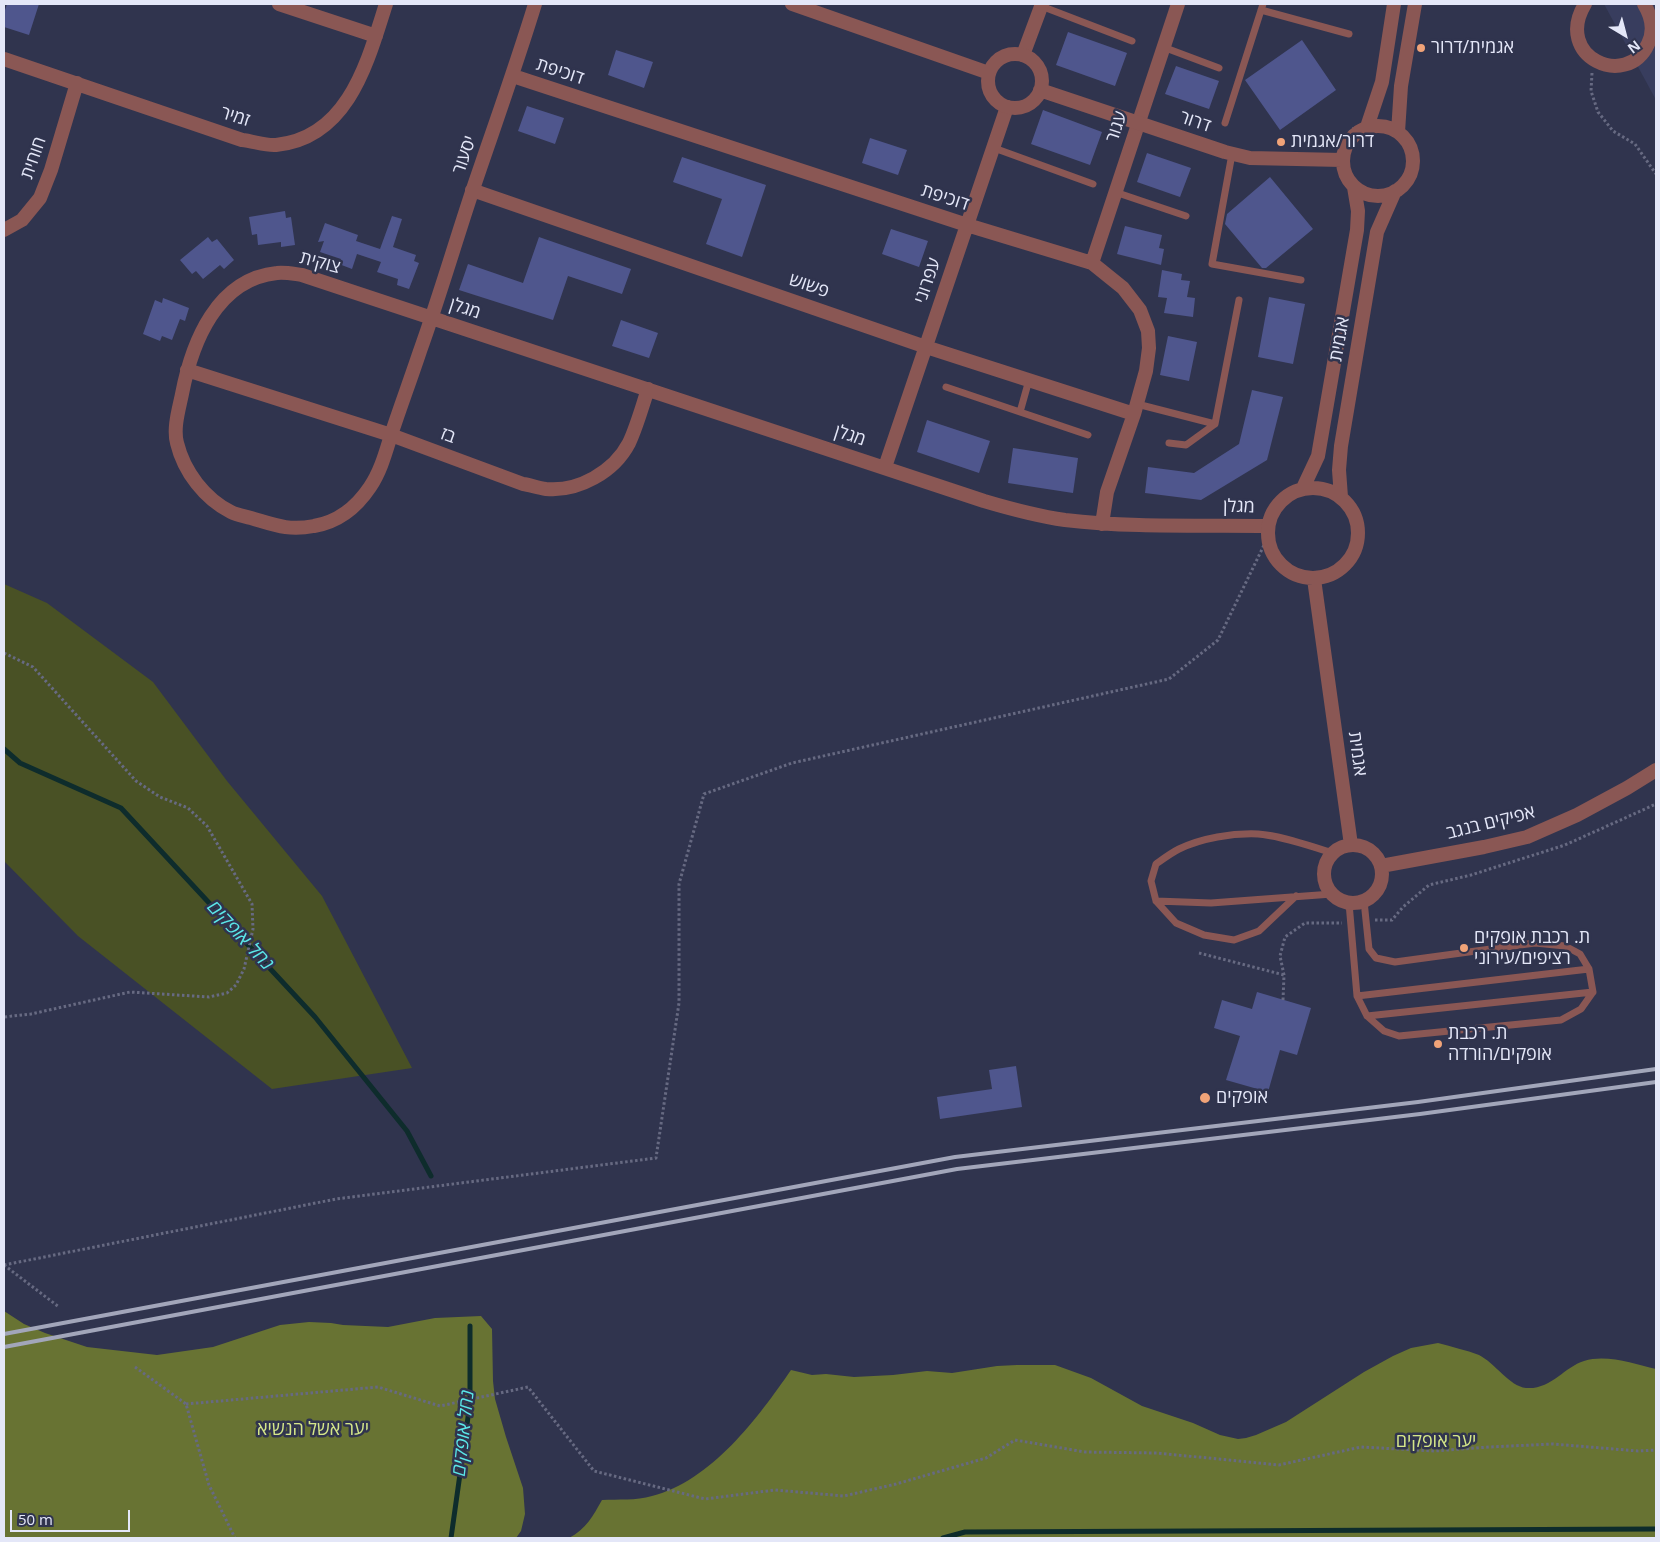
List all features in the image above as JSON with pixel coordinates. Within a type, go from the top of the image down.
[{"type":"street","points":[[279,4],[376,36]]},
{"type":"street","name":"זמיר","points":[[4,59],[242,140],[275,145],[297,141],[317,130],[344,106],[364,71],[386,4]]},
{"type":"street","name":"יסעור","points":[[432,318],[472,190],[513,76],[535,4]]},
{"type":"street","points":[[792,4],[989,73]]},
{"type":"street","name":"עגור","points":[[1092,263],[1178,4]]},
{"type":"street","points":[[1367,127],[1382,82],[1394,4]]},
{"type":"street","points":[[1398,132],[1401,86],[1415,4]]},
{"type":"street","points":[[1579,8],[1576,29],[1578,41],[1584,52],[1593,60],[1604,65],[1616,66],[1628,64],[1638,58],[1653,40],[1653,26],[1650,13],[1644,4]]},
{"type":"street","points":[[1023,55],[1041,5]]},
{"type":"street","points":[[1023,55],[1037,65],[1041,73],[1042,82],[1040,90],[1036,97],[1023,106],[1007,106],[1000,103],[990,90],[988,82],[989,73],[997,61],[1003,57],[1023,55]]},
{"type":"street","name":"דוכיפת","points":[[513,76],[967,225],[1092,263],[1123,288],[1140,310],[1148,331],[1149,348],[1146,371],[1108,492],[1102,524]]},
{"type":"street","name":"חוחית","points":[[4,230],[22,220],[40,198],[51,170],[77,83]]},
{"type":"street","name":"דרור","points":[[1040,90],[1232,154],[1250,158],[1342,160]]},
{"type":"street","name":"עפרוני","points":[[885,467],[1007,106]]},
{"type":"street","points":[[1367,127],[1388,127],[1398,132],[1410,147],[1413,157],[1409,176],[1403,185],[1387,195],[1370,195],[1354,187],[1346,175],[1342,160],[1344,149],[1350,140],[1357,132],[1367,127]]},
{"type":"street","name":"אגמית","points":[[1303,488],[1318,456],[1327,409],[1357,230],[1358,211],[1354,187]]},
{"type":"street","name":"פשוש","points":[[472,190],[926,347],[1029,380],[1135,409]]},
{"type":"street","name":"אגמית","points":[[1342,497],[1339,470],[1341,446],[1377,232],[1395,191]]},
{"type":"street","name":"צוקית","points":[[279,272],[302,275],[432,318],[384,459],[371,485],[360,501],[348,512],[316,526],[286,528],[232,512],[215,502],[199,487],[187,469],[176,442],[176,420],[187,370],[197,342],[212,314],[226,297],[244,283],[261,276],[279,272]]},
{"type":"street","name":"מגלן","points":[[432,318],[984,501],[1027,513],[1064,520],[1102,524],[1267,532]]},
{"type":"street","name":"בז","points":[[187,370],[391,435],[523,484],[545,489],[564,489],[579,485],[596,477],[614,463],[628,445],[648,389]]},
{"type":"street","points":[[1303,488],[1323,488],[1342,497],[1356,517],[1358,529],[1357,544],[1351,557],[1341,568],[1328,576],[1314,579],[1300,577],[1288,572],[1278,563],[1271,552],[1267,532],[1272,513],[1290,493],[1303,488]]},
{"type":"street","name":"אגמית","points":[[1314,579],[1352,845]]},
{"type":"street","name":"אפיקים בנגב","points":[[1381,866],[1527,838],[1577,815],[1656,770]]},
{"type":"street","points":[[1352,845],[1370,850],[1377,857],[1381,866],[1382,877],[1379,887],[1373,895],[1364,900],[1350,903],[1340,900],[1332,894],[1326,885],[1324,875],[1327,861],[1333,853],[1342,847],[1352,845]]},
{"type":"lane","points":[[1041,5],[1132,41]]},
{"type":"lane","points":[[1225,123],[1262,7],[1349,34]]},
{"type":"lane","points":[[1163,47],[1219,68]]},
{"type":"lane","points":[[994,148],[1093,184]]},
{"type":"lane","points":[[1232,154],[1212,264],[1301,280]]},
{"type":"lane","points":[[1115,192],[1186,216]]},
{"type":"lane","points":[[1169,443],[1186,445],[1215,424],[1239,300]]},
{"type":"lane","points":[[1020,412],[1029,380]]},
{"type":"lane","points":[[946,387],[1088,435]]},
{"type":"lane","points":[[1135,409],[1215,424]]},
{"type":"lane","points":[[1296,896],[1259,931],[1234,940],[1204,936],[1176,922],[1156,901],[1151,881],[1156,864],[1177,850],[1197,842],[1228,836],[1258,834],[1286,839],[1333,853]]},
{"type":"lane","points":[[1156,901],[1211,903],[1332,894]]},
{"type":"lane","points":[[1350,903],[1357,996],[1367,1016],[1384,1031],[1399,1036],[1561,1020],[1581,1010],[1593,992],[1589,969],[1580,954],[1565,946],[1535,943],[1394,962],[1376,958],[1369,949],[1364,900]]},
{"type":"lane","points":[[1357,996],[1589,969]]},
{"type":"lane","points":[[1367,1016],[1593,992]]},
{"type":"path","points":[[1593,60],[1592,90],[1598,112],[1612,131],[1635,144],[1656,174]]},
{"type":"path","points":[[4,1265],[336,1199],[656,1158],[679,1003],[679,884],[704,794],[792,763],[1169,679],[1218,640],[1267,532]]},
{"type":"path","points":[[4,653],[33,667],[136,781],[160,797],[188,808],[207,826],[252,904],[254,930],[244,969],[236,985],[227,993],[209,997],[130,992],[31,1014],[4,1017]]},
{"type":"path","points":[[1366,921],[1392,920],[1403,907],[1429,885],[1472,875],[1565,845],[1656,804]]},
{"type":"path","points":[[1282,1000],[1284,975],[1280,956],[1285,937],[1305,923],[1351,923]]},
{"type":"path","points":[[1199,953],[1284,975]]},
{"type":"path","points":[[4,1265],[59,1307]]},
{"type":"path","points":[[136,1367],[186,1404],[210,1485],[235,1538]]},
{"type":"path","points":[[186,1404],[378,1387],[440,1406],[528,1387],[594,1471],[705,1498],[775,1490],[844,1496],[896,1484],[986,1458],[1014,1440],[1085,1452],[1157,1453],[1279,1465],[1361,1448],[1434,1451],[1553,1444],[1638,1451],[1656,1450]]},
{"type":"shaded area","points":[[1604,4],[1656,4],[1656,100]]},
{"type":"green space","points":[[4,584],[47,603],[153,682],[227,781],[322,896],[412,1068],[272,1089],[78,936],[4,861]]},
{"type":"green space","name":"יער אשל הנשיא","points":[[4,1311],[24,1324],[87,1347],[157,1355],[213,1347],[280,1325],[309,1322],[388,1327],[435,1318],[481,1316],[492,1329],[495,1399],[523,1488],[525,1514],[521,1531],[516,1538],[4,1538]]},
{"type":"green space","name":"יער אופקים","points":[[1438,1343],[1479,1355],[1508,1379],[1526,1388],[1535,1388],[1550,1382],[1577,1364],[1593,1359],[1620,1360],[1656,1369],[1656,1538],[569,1538],[585,1526],[602,1500],[646,1498],[674,1488],[694,1477],[713,1462],[748,1427],[791,1370],[812,1375],[826,1374],[854,1377],[927,1371],[952,1373],[997,1366],[1055,1365],[1091,1378],[1142,1406],[1193,1423],[1220,1435],[1238,1439],[1256,1435],[1286,1422],[1364,1372],[1393,1356],[1411,1348]]},
{"type":"building","points":[[7,4],[39,4],[29,35],[4,27],[4,13]]},
{"type":"building","points":[[1068,32],[1127,53],[1115,86],[1056,65]]},
{"type":"building","points":[[1302,40],[1336,90],[1280,130],[1245,80]]},
{"type":"building","points":[[616,50],[653,62],[644,88],[608,75]]},
{"type":"building","points":[[1176,66],[1219,81],[1209,109],[1165,94]]},
{"type":"building","points":[[527,106],[564,118],[555,144],[518,131]]},
{"type":"building","points":[[1043,110],[1102,132],[1090,165],[1031,144]]},
{"type":"building","points":[[870,138],[907,150],[898,175],[862,163]]},
{"type":"building","points":[[1147,153],[1191,168],[1180,197],[1137,182]]},
{"type":"building","points":[[682,157],[766,185],[742,257],[706,244],[722,199],[673,182]]},
{"type":"building","points":[[1270,177],[1313,229],[1266,268],[1262,268],[1225,224],[1227,214]]},
{"type":"building","points":[[285,211],[286,218],[291,217],[295,245],[281,247],[281,242],[258,245],[257,234],[252,235],[249,217]]},
{"type":"building","points":[[392,216],[402,219],[393,247],[416,255],[414,261],[419,263],[409,289],[397,285],[398,279],[377,272],[381,262],[357,254],[352,269],[339,264],[341,259],[320,252],[324,241],[318,242],[325,223],[358,235],[356,241],[380,249]]},
{"type":"building","points":[[1125,226],[1162,235],[1159,248],[1164,249],[1161,265],[1117,254]]},
{"type":"building","points":[[891,229],[928,241],[919,267],[882,254]]},
{"type":"building","points":[[208,237],[212,242],[217,239],[234,260],[224,269],[220,265],[203,279],[196,271],[192,274],[180,260]]},
{"type":"building","points":[[539,237],[631,269],[622,294],[568,276],[553,320],[459,290],[468,264],[523,283]]},
{"type":"building","points":[[1162,270],[1182,274],[1181,280],[1190,281],[1187,297],[1195,298],[1193,317],[1164,313],[1167,298],[1158,297]]},
{"type":"building","points":[[1269,297],[1305,304],[1293,364],[1258,357]]},
{"type":"building","points":[[163,298],[189,308],[185,321],[180,319],[172,340],[162,336],[160,341],[143,334],[155,300],[162,303]]},
{"type":"building","points":[[621,320],[658,333],[649,358],[612,346]]},
{"type":"building","points":[[1168,336],[1197,342],[1189,381],[1160,375]]},
{"type":"building","points":[[1252,390],[1283,397],[1267,460],[1201,500],[1145,493],[1148,467],[1194,473],[1239,444]]},
{"type":"building","points":[[927,420],[990,441],[979,473],[917,452]]},
{"type":"building","points":[[1013,448],[1078,458],[1073,493],[1008,483]]},
{"type":"building","points":[[1257,992],[1311,1008],[1297,1055],[1280,1050],[1268,1092],[1226,1080],[1240,1036],[1214,1028],[1222,1000],[1252,1009]]},
{"type":"building","points":[[1016,1066],[1022,1107],[940,1119],[937,1097],[992,1089],[989,1070]]},
{"type":"waterway","name":"נחל אופקים","points":[[4,749],[20,763],[121,808],[315,1017],[407,1131],[431,1176]]},
{"type":"waterway","name":"נחל אופקים","points":[[451,1538],[470,1403],[470,1326]]},
{"type":"waterway","points":[[943,1538],[965,1532],[1656,1529]]},
{"type":"railway","points":[[4,1334],[955,1157],[1418,1102],[1656,1069]]},
{"type":"railway","points":[[4,1347],[957,1169],[1420,1114],[1656,1082]]},
{"type":"place","name":"אגמית/דרור","points":[[1421,48]]},
{"type":"place","name":"דרור/אגמית","points":[[1281,142]]},
{"type":"place","name":"ת. רכבת אופקים רציפים/עירוני","points":[[1464,948]]},
{"type":"place","name":"ת. רכבת אופקים/הורדה","points":[[1438,1044]]},
{"type":"place","name":"אופקים","points":[[1205,1098]]}]
